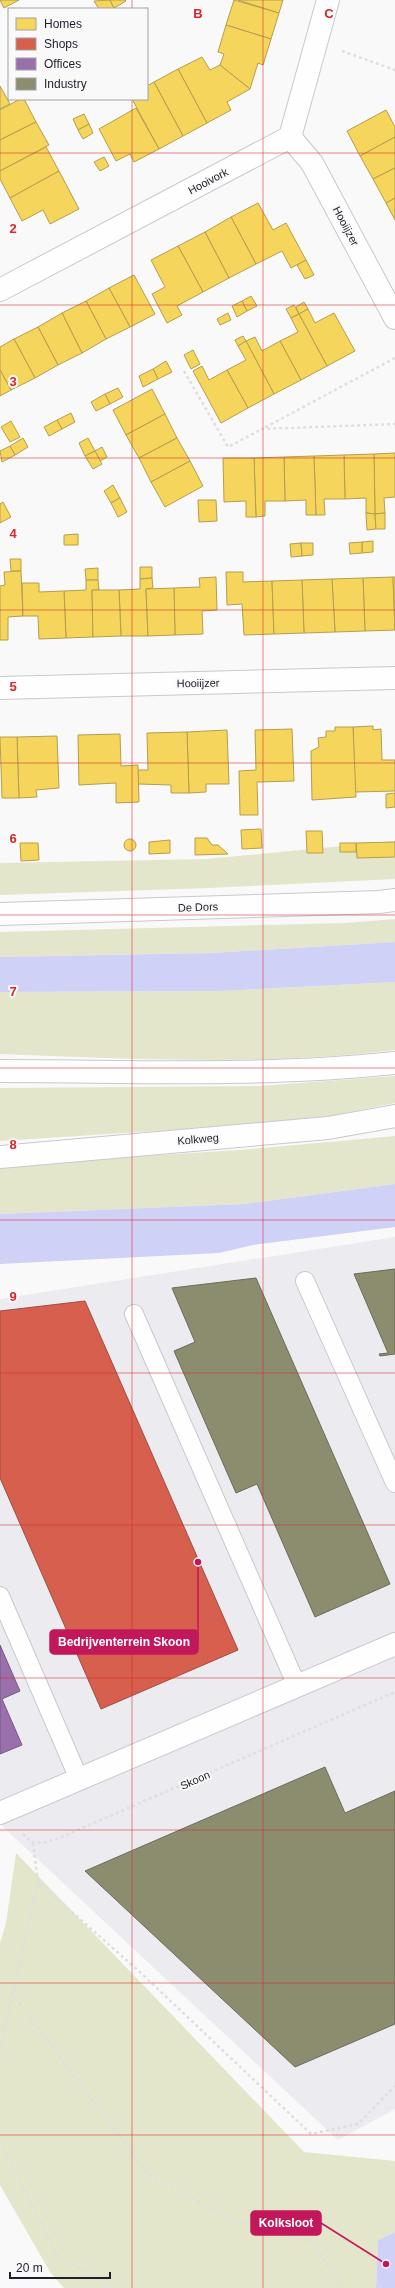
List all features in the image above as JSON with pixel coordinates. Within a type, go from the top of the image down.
[{"type":"street","points":[[290,137],[328,0]]},
{"type":"street","name":"Hooivork","points":[[3,283],[290,137]]},
{"type":"street","name":"Hooiijzer","points":[[290,137],[312,164],[395,318]]},
{"type":"street","name":"Hooiijzer","points":[[0,688],[395,678]]},
{"type":"street","name":"De Dors","points":[[0,914],[379,902],[395,900]]},
{"type":"street","points":[[0,1071],[241,1073],[330,1070],[395,1063]]},
{"type":"street","name":"Kolkweg","points":[[0,1157],[328,1128],[395,1116]]},
{"type":"street","points":[[1,1813],[395,1644]]},
{"type":"lane","points":[[305,1281],[395,1483]]},
{"type":"lane","points":[[134,1314],[297,1686]]},
{"type":"lane","points":[[0,1596],[79,1779]]},
{"type":"path","points":[[317,43],[395,70]]},
{"type":"path","points":[[184,371],[228,447],[395,358]]},
{"type":"path","points":[[262,429],[395,424]]},
{"type":"path","name":"Skoon","points":[[33,1843],[46,1842],[81,1830],[395,1692]]},
{"type":"path","points":[[0,2050],[38,1882],[33,1843],[1,1813]]},
{"type":"path","points":[[38,1882],[141,1973],[311,2134],[358,2124],[395,2086]]},
{"type":"path","points":[[12,1993],[148,2174],[234,2221],[312,2241],[342,2288]]},
{"type":"path","points":[[0,2141],[57,2254],[114,2288]]},
{"type":"shaded area","points":[[395,1237],[395,2109],[338,2140],[0,1824],[0,1299]]},
{"type":"green space","points":[[395,841],[395,879],[209,888],[0,895],[0,863],[206,859]]},
{"type":"green space","points":[[395,919],[395,942],[211,953],[0,957],[0,932],[345,923]]},
{"type":"green space","points":[[395,982],[395,1050],[346,1055],[247,1060],[99,1058],[0,1054],[0,992],[221,991]]},
{"type":"green space","points":[[395,1076],[395,1103],[330,1116],[219,1127],[0,1141],[0,1088],[259,1086]]},
{"type":"green space","points":[[395,1136],[395,1184],[244,1204],[0,1214],[0,1165],[239,1150]]},
{"type":"green space","points":[[16,1853],[304,2152],[395,2161],[395,2232],[378,2240],[376,2288],[64,2288],[50,2272],[0,2185],[0,1943],[6,1923]]},
{"type":"water","points":[[395,942],[395,982],[221,991],[0,992],[0,957],[211,953]]},
{"type":"water","points":[[395,1184],[395,1227],[253,1245],[219,1253],[0,1264],[0,1214],[244,1204]]},
{"type":"water","points":[[395,2232],[395,2288],[376,2288],[378,2240]]},
{"type":"building: Homes","points":[[0,0],[19,0],[4,8]]},
{"type":"building: Homes","points":[[110,0],[114,8],[98,8],[94,1]]},
{"type":"building: Homes","points":[[110,0],[125,0],[126,1],[114,8]]},
{"type":"building: Homes","points":[[234,0],[279,13],[271,39],[226,25]]},
{"type":"building: Homes","points":[[238,0],[283,0],[279,13]]},
{"type":"building: Homes","points":[[226,25],[271,39],[263,65],[258,63],[250,89],[220,65],[224,54],[218,52]]},
{"type":"building: Homes","points":[[202,57],[210,70],[220,65],[250,89],[227,102],[231,110],[207,123],[178,69]]},
{"type":"building: Homes","points":[[178,69],[207,123],[183,136],[154,82]]},
{"type":"building: Homes","points":[[154,82],[183,136],[159,149],[133,100],[148,100],[148,85]]},
{"type":"building: Homes","points":[[0,86],[10,104],[0,109]]},
{"type":"building: Homes","points":[[18,100],[25,100],[36,122],[0,140],[0,110]]},
{"type":"building: Homes","points":[[136,108],[159,149],[134,162],[130,154],[116,161],[99,129]]},
{"type":"building: Homes","points":[[386,110],[395,127],[395,137],[360,156],[347,131]]},
{"type":"building: Homes","points":[[84,114],[89,124],[78,130],[73,119]]},
{"type":"building: Homes","points":[[36,122],[49,145],[0,171],[0,140]]},
{"type":"building: Homes","points":[[89,124],[93,133],[83,139],[78,130]]},
{"type":"building: Homes","points":[[395,137],[395,168],[373,179],[360,156]]},
{"type":"building: Homes","points":[[46,147],[59,171],[10,198],[0,179],[0,171]]},
{"type":"building: Homes","points":[[104,157],[109,166],[100,171],[94,162]]},
{"type":"building: Homes","points":[[395,168],[395,198],[386,203],[373,179]]},
{"type":"building: Homes","points":[[59,171],[79,209],[50,224],[43,210],[22,221],[10,198]]},
{"type":"building: Homes","points":[[395,198],[395,220],[386,203]]},
{"type":"building: Homes","points":[[258,203],[273,230],[286,223],[306,260],[291,268],[282,251],[256,264],[231,217]]},
{"type":"building: Homes","points":[[231,217],[256,264],[229,278],[205,232]]},
{"type":"building: Homes","points":[[205,232],[229,278],[203,292],[178,246]]},
{"type":"building: Homes","points":[[178,246],[203,292],[177,306],[182,315],[167,323],[152,294],[165,287],[151,260]]},
{"type":"building: Homes","points":[[306,260],[314,275],[305,279],[297,265]]},
{"type":"building: Homes","points":[[134,275],[155,314],[130,327],[109,288]]},
{"type":"building: Homes","points":[[109,288],[130,327],[106,339],[86,301]]},
{"type":"building: Homes","points":[[251,296],[257,306],[247,311],[242,301]]},
{"type":"building: Homes","points":[[86,301],[106,339],[82,353],[62,313]]},
{"type":"building: Homes","points":[[242,301],[247,311],[237,317],[232,306]]},
{"type":"building: Homes","points":[[304,302],[308,309],[299,314],[296,307]]},
{"type":"building: Homes","points":[[294,305],[299,314],[291,318],[286,309]]},
{"type":"building: Homes","points":[[308,309],[315,323],[334,313],[355,351],[327,366],[299,314]]},
{"type":"building: Homes","points":[[62,313],[82,353],[58,365],[38,327]]},
{"type":"building: Homes","points":[[228,313],[231,320],[220,325],[217,319]]},
{"type":"building: Homes","points":[[299,314],[327,366],[301,380],[280,341],[298,332],[291,318]]},
{"type":"building: Homes","points":[[38,327],[58,365],[35,378],[14,339]]},
{"type":"building: Homes","points":[[243,336],[246,341],[238,346],[235,340]]},
{"type":"building: Homes","points":[[255,337],[262,351],[280,341],[301,380],[274,394],[246,341]]},
{"type":"building: Homes","points":[[14,339],[35,378],[11,390],[0,370],[0,347]]},
{"type":"building: Homes","points":[[246,341],[274,394],[248,408],[227,370],[246,360],[238,346]]},
{"type":"building: Homes","points":[[193,350],[200,364],[191,369],[184,355]]},
{"type":"building: Homes","points":[[166,361],[172,372],[158,379],[153,369]]},
{"type":"building: Homes","points":[[202,366],[209,380],[227,370],[248,408],[221,423],[193,371]]},
{"type":"building: Homes","points":[[153,369],[158,379],[143,387],[139,376]]},
{"type":"building: Homes","points":[[0,370],[11,390],[0,396]]},
{"type":"building: Homes","points":[[118,388],[123,397],[110,404],[105,394]]},
{"type":"building: Homes","points":[[152,389],[165,414],[126,435],[113,410]]},
{"type":"building: Homes","points":[[105,394],[110,404],[96,411],[91,402]]},
{"type":"building: Homes","points":[[71,413],[75,422],[62,429],[57,420]]},
{"type":"building: Homes","points":[[165,414],[177,438],[139,458],[126,435]]},
{"type":"building: Homes","points":[[57,420],[62,429],[49,436],[44,427]]},
{"type":"building: Homes","points":[[11,421],[20,437],[10,442],[1,427]]},
{"type":"building: Homes","points":[[23,438],[28,447],[15,455],[10,446]]},
{"type":"building: Homes","points":[[88,438],[95,451],[85,456],[79,443]]},
{"type":"building: Homes","points":[[177,438],[190,461],[151,482],[139,458]]},
{"type":"building: Homes","points":[[10,446],[15,455],[2,462],[0,451]]},
{"type":"building: Homes","points":[[102,447],[107,457],[100,461],[95,451]]},
{"type":"building: Homes","points":[[95,451],[102,464],[93,469],[85,456]]},
{"type":"building: Homes","points":[[395,453],[395,497],[384,498],[385,513],[375,514],[374,454]]},
{"type":"building: Homes","points":[[374,454],[375,514],[366,513],[366,498],[345,499],[344,455]]},
{"type":"building: Homes","points":[[344,455],[345,499],[324,499],[325,515],[316,515],[314,456]]},
{"type":"building: Homes","points":[[314,456],[316,515],[306,515],[306,500],[285,501],[284,457]]},
{"type":"building: Homes","points":[[284,457],[285,501],[265,501],[265,516],[256,517],[254,458]]},
{"type":"building: Homes","points":[[223,458],[254,458],[256,517],[246,517],[246,501],[224,502]]},
{"type":"building: Homes","points":[[190,461],[203,486],[165,507],[151,482]]},
{"type":"building: Homes","points":[[113,485],[120,498],[111,503],[104,491]]},
{"type":"building: Homes","points":[[120,498],[127,512],[118,517],[111,503]]},
{"type":"building: Homes","points":[[198,500],[216,500],[217,521],[199,522]]},
{"type":"building: Homes","points":[[3,502],[11,517],[0,523],[0,504]]},
{"type":"building: Homes","points":[[366,513],[375,514],[376,529],[367,530]]},
{"type":"building: Homes","points":[[385,513],[385,529],[376,529],[375,514]]},
{"type":"building: Homes","points":[[78,534],[78,545],[64,545],[64,535]]},
{"type":"building: Homes","points":[[373,541],[373,552],[362,553],[362,542]]},
{"type":"building: Homes","points":[[362,542],[362,553],[350,554],[349,543]]},
{"type":"building: Homes","points":[[301,543],[302,556],[291,557],[290,544]]},
{"type":"building: Homes","points":[[301,543],[313,543],[313,555],[302,556]]},
{"type":"building: Homes","points":[[10,559],[21,559],[21,571],[11,571]]},
{"type":"building: Homes","points":[[140,567],[152,567],[152,578],[140,579]]},
{"type":"building: Homes","points":[[98,568],[98,580],[86,580],[85,569]]},
{"type":"building: Homes","points":[[21,571],[23,616],[8,617],[8,640],[0,640],[0,586],[5,585],[4,572]]},
{"type":"building: Homes","points":[[226,572],[243,572],[243,582],[272,581],[274,634],[244,635],[242,604],[227,605]]},
{"type":"building: Homes","points":[[216,577],[217,610],[202,611],[203,634],[175,635],[174,588],[200,587],[199,578]]},
{"type":"building: Homes","points":[[393,577],[395,630],[365,631],[363,578]]},
{"type":"building: Homes","points":[[393,577],[395,577],[395,630]]},
{"type":"building: Homes","points":[[152,578],[153,588],[146,589],[148,636],[121,636],[119,590],[140,589],[140,579]]},
{"type":"building: Homes","points":[[363,578],[365,631],[335,632],[332,579]]},
{"type":"building: Homes","points":[[332,579],[335,632],[304,633],[302,580]]},
{"type":"building: Homes","points":[[86,580],[98,580],[99,590],[92,590],[93,637],[66,638],[64,591],[86,590]]},
{"type":"building: Homes","points":[[302,580],[304,633],[274,634],[272,581]]},
{"type":"building: Homes","points":[[22,583],[39,583],[39,592],[64,591],[66,638],[39,639],[38,616],[23,616]]},
{"type":"building: Homes","points":[[174,588],[175,635],[148,636],[146,589]]},
{"type":"building: Homes","points":[[92,590],[119,590],[121,636],[93,637]]},
{"type":"building: Homes","points":[[373,726],[373,730],[381,729],[382,760],[395,760],[395,791],[355,792],[353,727]]},
{"type":"building: Homes","points":[[335,727],[353,727],[356,797],[312,800],[311,751],[319,747],[318,738],[326,737],[326,731],[335,731]]},
{"type":"building: Homes","points":[[292,729],[294,781],[257,782],[258,815],[240,815],[239,771],[256,770],[255,730]]},
{"type":"building: Homes","points":[[227,730],[229,784],[206,784],[206,792],[189,793],[187,732]]},
{"type":"building: Homes","points":[[187,732],[189,793],[171,793],[171,785],[138,784],[138,770],[148,770],[147,733]]},
{"type":"building: Homes","points":[[120,734],[121,766],[138,765],[139,802],[116,803],[116,783],[79,785],[78,735]]},
{"type":"building: Homes","points":[[57,736],[59,788],[36,790],[37,797],[19,798],[17,737]]},
{"type":"building: Homes","points":[[0,737],[17,737],[19,798],[2,798]]},
{"type":"building: Homes","points":[[395,793],[395,807],[386,808],[386,794]]},
{"type":"building: Homes","points":[[261,829],[262,848],[242,849],[241,830]]},
{"type":"building: Homes","points":[[306,831],[322,831],[323,853],[307,853]]},
{"type":"building: Homes","points":[[195,838],[207,838],[212,845],[218,845],[228,854],[195,855]]},
{"type":"building: Homes","points":[[128,839],[132,839],[136,845],[132,851],[128,851],[124,847],[124,843]]},
{"type":"building: Homes","points":[[170,840],[170,853],[149,854],[149,842]]},
{"type":"building: Homes","points":[[395,842],[395,857],[357,858],[356,843]]},
{"type":"building: Homes","points":[[20,843],[38,843],[39,860],[21,861]]},
{"type":"building: Homes","points":[[340,843],[356,843],[356,852],[340,852]]},
{"type":"building: Shops","points":[[85,1301],[238,1650],[101,1709],[0,1478],[0,1311]]},
{"type":"building: Offices","points":[[0,1645],[20,1691],[2,1699],[22,1745],[0,1754]]},
{"type":"building: Industry","points":[[395,1269],[395,1354],[380,1356],[379,1354],[388,1353],[354,1274]]},
{"type":"building: Industry","points":[[256,1278],[390,1584],[315,1617],[257,1484],[236,1493],[174,1351],[195,1342],[172,1288]]},
{"type":"building: Industry","points":[[325,1767],[345,1813],[395,1791],[395,2024],[295,2067],[85,1871]]},
{"type":"place","name":"Bedrijventerrein Skoon","points":[[198,1562]]},
{"type":"place","name":"Kolksloot","points":[[386,2264]]}]
